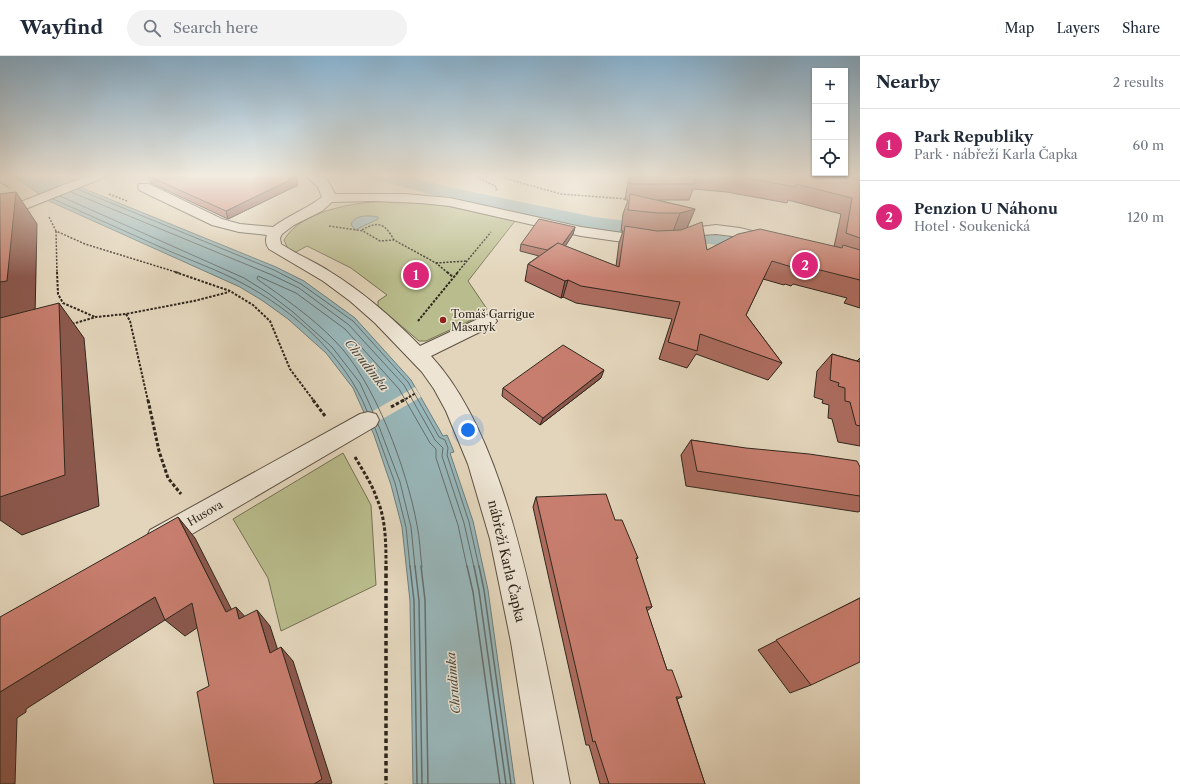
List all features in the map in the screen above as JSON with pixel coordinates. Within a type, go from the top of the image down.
[{"type":"street","points":[[0,215],[15,209]]},
{"type":"street","points":[[190,209],[217,222],[239,228],[276,232],[315,209]]},
{"type":"street","points":[[482,209],[611,236],[658,241],[679,239],[702,230],[717,230],[737,232],[785,243]]},
{"type":"street","name":"nábřeží Karla Čapka","points":[[276,232],[273,238],[274,246],[316,269],[349,292],[410,347],[439,379],[458,413],[477,454],[497,512],[515,584],[552,784]]},
{"type":"street","points":[[410,347],[488,321]]},
{"type":"street","name":"Husova","points":[[137,552],[368,420]]},
{"type":"path","points":[[410,347],[453,277],[468,261],[501,218],[486,214],[486,210]]},
{"type":"path","points":[[295,220],[350,230],[362,230],[370,225],[384,225],[394,240],[436,263],[453,277]]},
{"type":"path","points":[[362,230],[379,242],[394,240]]},
{"type":"path","points":[[56,231],[58,294],[63,303],[96,317]]},
{"type":"path","points":[[436,263],[468,261]]},
{"type":"path","points":[[68,325],[96,317],[126,314],[194,301],[230,291]]},
{"type":"path","points":[[126,314],[130,321],[159,451],[168,478],[198,517]]},
{"type":"green space","points":[[333,209],[460,209],[515,221],[468,281],[487,309],[478,317],[426,341],[419,341],[378,306],[378,301],[387,295],[351,268],[307,246],[296,252],[288,249],[284,240],[293,229],[305,220]]},
{"type":"green space","points":[[343,453],[371,505],[376,585],[281,631],[268,578],[233,519]]},
{"type":"water","name":"Chrudimka","points":[[67,209],[134,209],[276,267],[304,281],[355,318],[411,380],[443,436],[447,435],[454,452],[450,453],[473,521],[488,590],[515,784],[413,784],[410,601],[402,527],[391,485],[374,435],[353,388],[326,353],[288,319],[240,287]]},
{"type":"water","points":[[362,216],[378,217],[378,219],[355,230],[351,224],[357,218]]},
{"type":"pier","points":[[415,387],[421,397],[370,426],[366,415]]},
{"type":"building","points":[[0,209],[14,209],[7,281],[0,282]]},
{"type":"building","points":[[695,209],[680,213],[658,213],[628,210]]},
{"type":"building","points":[[850,209],[860,209],[860,238],[846,233]]},
{"type":"building","points":[[539,219],[575,227],[562,245],[558,243],[547,250],[521,244]]},
{"type":"building","points":[[702,222],[707,250],[738,234],[760,229],[842,248],[843,245],[860,250],[860,280],[804,266],[803,269],[795,268],[772,261],[746,315],[782,363],[700,334],[697,351],[668,342],[680,302],[581,286],[568,280],[565,281],[528,264],[558,243],[619,267],[625,226],[657,231],[681,230]]},
{"type":"building","points":[[59,303],[65,475],[0,497],[0,318]]},
{"type":"building","points":[[563,345],[604,370],[543,418],[503,388]]},
{"type":"building","points":[[832,354],[860,362],[860,426],[856,425],[850,402],[845,401],[845,388],[838,386],[839,383],[830,380]]},
{"type":"building","points":[[691,440],[857,461],[860,467],[860,496],[697,471]]},
{"type":"building","points":[[606,494],[615,520],[622,520],[638,558],[636,558],[652,607],[646,607],[667,670],[672,670],[682,697],[676,697],[705,784],[609,784],[595,741],[593,742],[536,497]]},
{"type":"building","points":[[178,517],[226,612],[236,607],[239,619],[257,610],[270,653],[281,647],[322,779],[314,784],[214,784],[197,692],[209,686],[192,603],[165,620],[155,597],[0,692],[0,617]]},
{"type":"building","points":[[860,598],[860,662],[811,685],[776,640]]},
{"type":"waterway","points":[[525,209],[594,223],[741,241],[794,252],[860,271]]},
{"type":"place","name":"Penzion U Náhonu","points":[[805,265]]},
{"type":"place","name":"Park Republiky","points":[[416,275]]},
{"type":"place","name":"Tomáš Garrigue Masaryk","points":[[443,320]]}]
